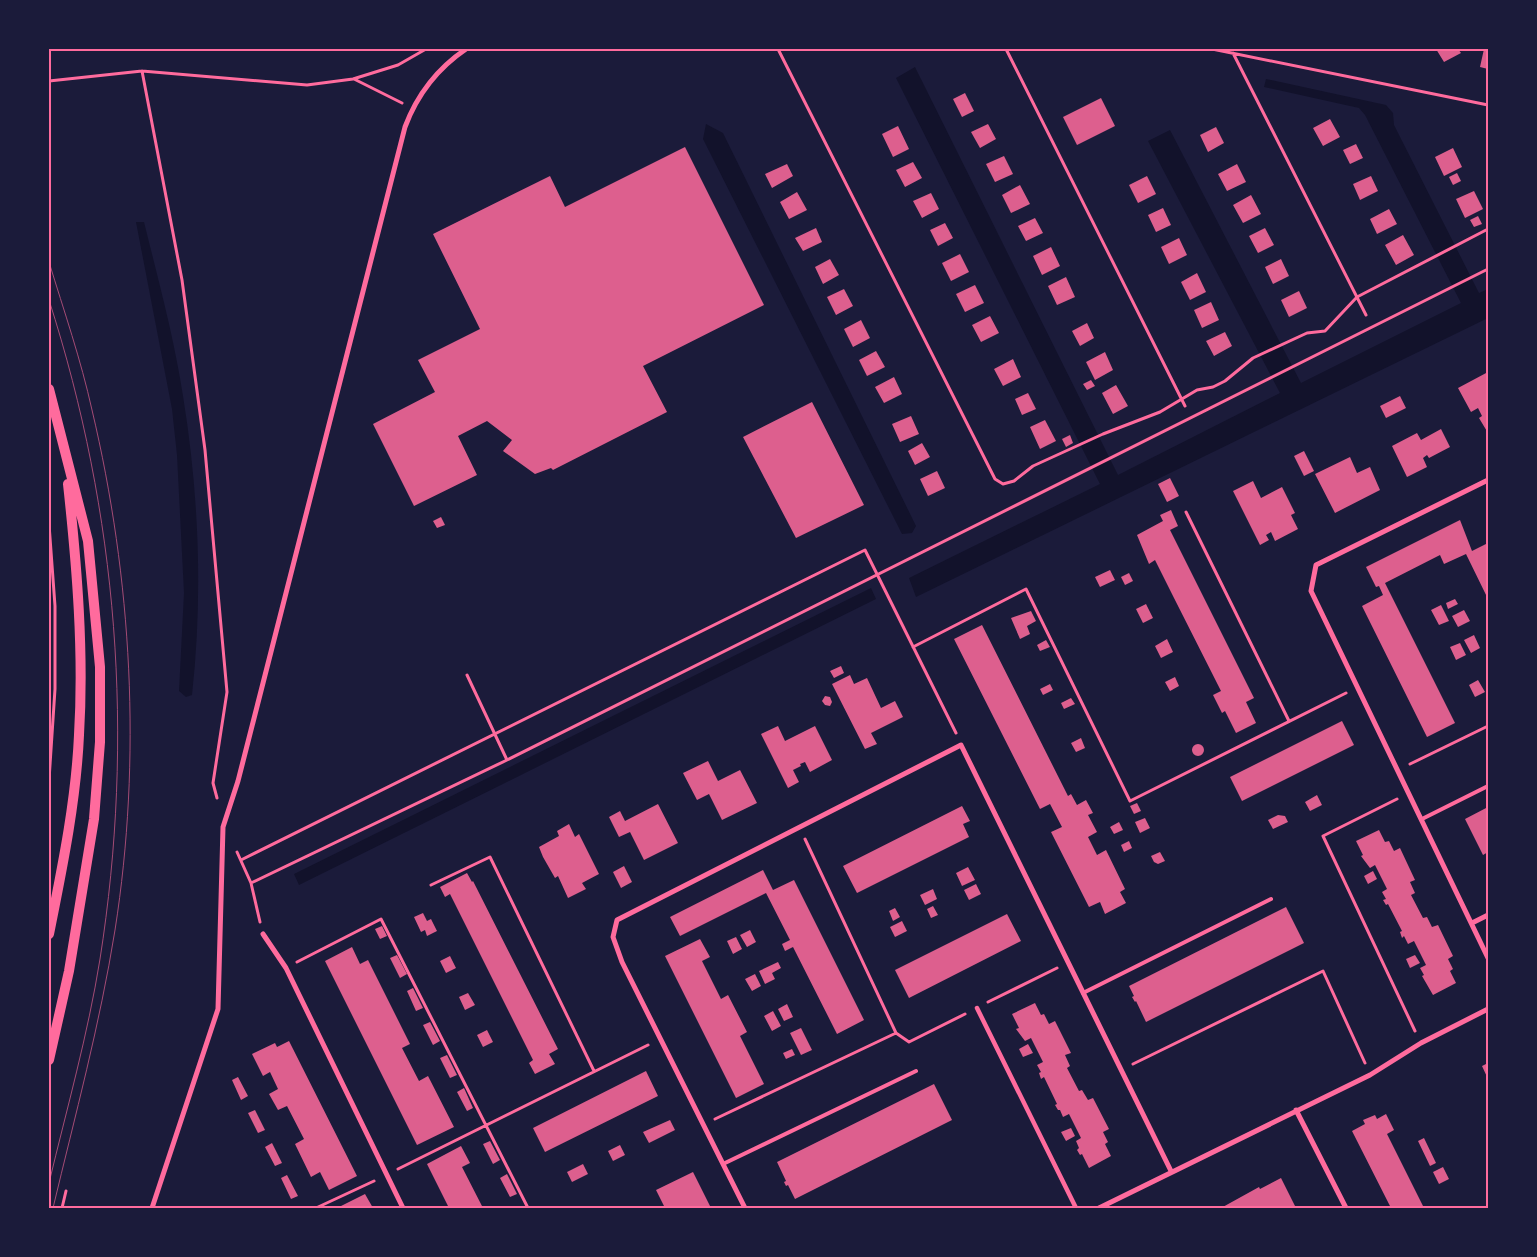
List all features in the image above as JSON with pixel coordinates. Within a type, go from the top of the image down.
[{"type":"main road","points":[[49,389],[88,541],[100,667],[100,742],[94,819],[84,893],[49,1060]]},
{"type":"main road","points":[[49,934],[70,816],[79,735],[81,662],[73,528],[65,448]]},
{"type":"street","points":[[152,1208],[218,1009],[223,827],[238,781],[402,136],[412,108],[430,82],[452,58],[466,49]]},
{"type":"street","points":[[1488,480],[1316,565],[1311,591],[1488,958]]},
{"type":"street","points":[[746,1208],[660,1039],[613,937],[617,920],[962,745],[1171,1171]]},
{"type":"street","points":[[1472,923],[1488,915]]},
{"type":"street","points":[[264,934],[286,968],[403,1208]]},
{"type":"street","points":[[977,1008],[1076,1208]]},
{"type":"street","points":[[1099,1208],[1370,1075],[1421,1043],[1488,1009]]},
{"type":"street","points":[[1296,1110],[1346,1208]]},
{"type":"lane","points":[[1422,819],[1488,786]]},
{"type":"lane","points":[[1083,993],[1271,899]]},
{"type":"lane","points":[[723,1164],[916,1071]]},
{"type":"path","points":[[49,81],[142,71],[307,85],[354,79],[398,65],[426,49]]},
{"type":"path","points":[[778,49],[995,479],[1003,484],[1014,481],[1033,466],[1103,434],[1160,412],[1197,390],[1213,388],[1225,381],[1253,358],[1307,333],[1325,331],[1357,297],[1488,229]]},
{"type":"path","points":[[1006,49],[1184,406]]},
{"type":"path","points":[[1212,49],[1488,105]]},
{"type":"path","points":[[1233,53],[1366,315]]},
{"type":"path","points":[[142,71],[182,280],[205,450],[227,692],[214,783],[223,827],[251,883],[264,934]]},
{"type":"path","points":[[354,79],[412,108]]},
{"type":"path","points":[[251,883],[506,760],[1488,269]]},
{"type":"path","points":[[1186,512],[1289,721]]},
{"type":"path","points":[[49,524],[56,606],[55,688],[49,780]]},
{"type":"path","points":[[241,860],[865,550],[962,745]]},
{"type":"path","points":[[913,647],[1026,589],[1130,801],[1357,687]]},
{"type":"path","points":[[467,675],[496,734],[506,760]]},
{"type":"path","points":[[1398,770],[1488,726]]},
{"type":"path","points":[[1409,794],[1323,836],[1421,1043]]},
{"type":"path","points":[[800,827],[896,1033],[909,1042],[1068,962]]},
{"type":"path","points":[[431,885],[490,857],[594,1071]]},
{"type":"path","points":[[286,968],[381,919],[528,1208]]},
{"type":"path","points":[[1121,1070],[1323,971],[1370,1075]]},
{"type":"path","points":[[703,1125],[896,1033]]},
{"type":"path","points":[[485,1125],[660,1039]]},
{"type":"path","points":[[62,1208],[66,1191]]},
{"type":"shaded area","points":[[915,67],[1118,475],[1280,393],[1148,141],[1170,130],[1301,383],[1461,303],[1365,115],[1359,108],[1264,87],[1266,79],[1386,105],[1393,113],[1394,125],[1479,293],[1488,289],[1488,318],[916,597],[909,578],[1100,484],[896,78]]},
{"type":"shaded area","points":[[706,124],[723,133],[916,526],[912,533],[902,534],[703,139]]},
{"type":"shaded area","points":[[136,222],[144,222],[170,330],[183,396],[193,470],[198,545],[197,620],[192,695],[186,697],[179,691],[184,593],[177,455],[172,409]]},
{"type":"shaded area","points":[[871,588],[876,599],[299,885],[294,874]]},
{"type":"building","points":[[1436,49],[1458,49],[1461,53],[1444,62]]},
{"type":"building","points":[[1484,49],[1488,49],[1488,69],[1480,67]]},
{"type":"building","points":[[965,93],[974,111],[962,117],[953,99]]},
{"type":"building","points":[[1101,98],[1115,126],[1077,145],[1063,117]]},
{"type":"building","points":[[1330,119],[1340,137],[1323,146],[1313,128]]},
{"type":"building","points":[[988,124],[996,139],[980,148],[971,132]]},
{"type":"building","points":[[898,126],[909,149],[893,157],[882,134]]},
{"type":"building","points":[[1216,127],[1224,143],[1208,152],[1200,135]]},
{"type":"building","points":[[1356,144],[1363,158],[1350,164],[1343,150]]},
{"type":"building","points":[[685,147],[764,305],[643,366],[667,412],[553,470],[551,468],[535,474],[503,451],[512,440],[487,421],[458,436],[477,475],[414,506],[373,424],[435,392],[418,360],[480,329],[433,234],[550,176],[565,207]]},
{"type":"building","points":[[1453,148],[1462,167],[1444,176],[1435,157]]},
{"type":"building","points":[[1004,156],[1013,174],[995,182],[986,164]]},
{"type":"building","points":[[913,162],[922,178],[905,187],[896,170]]},
{"type":"building","points":[[787,164],[793,176],[772,188],[765,174]]},
{"type":"building","points":[[1237,164],[1246,182],[1227,191],[1218,174]]},
{"type":"building","points":[[1457,173],[1461,181],[1453,185],[1449,177]]},
{"type":"building","points":[[1147,176],[1156,194],[1138,203],[1129,185]]},
{"type":"building","points":[[1371,176],[1378,191],[1360,200],[1353,184]]},
{"type":"building","points":[[1020,185],[1030,204],[1011,213],[1002,195]]},
{"type":"building","points":[[1474,191],[1483,209],[1465,218],[1456,199]]},
{"type":"building","points":[[797,192],[807,210],[789,219],[780,202]]},
{"type":"building","points":[[931,193],[939,209],[922,218],[913,201]]},
{"type":"building","points":[[1251,195],[1261,214],[1243,223],[1233,205]]},
{"type":"building","points":[[1163,208],[1171,225],[1156,232],[1148,215]]},
{"type":"building","points":[[1389,209],[1397,224],[1377,234],[1370,219]]},
{"type":"building","points":[[1478,216],[1482,224],[1474,227],[1470,220]]},
{"type":"building","points":[[1035,218],[1043,233],[1026,241],[1018,226]]},
{"type":"building","points":[[945,223],[953,238],[938,246],[930,230]]},
{"type":"building","points":[[816,228],[822,242],[803,251],[795,238]]},
{"type":"building","points":[[1265,228],[1274,245],[1258,253],[1249,236]]},
{"type":"building","points":[[1403,235],[1414,255],[1396,265],[1385,245]]},
{"type":"building","points":[[1179,238],[1187,255],[1169,264],[1161,247]]},
{"type":"building","points":[[1051,247],[1060,266],[1042,275],[1033,256]]},
{"type":"building","points":[[960,254],[969,272],[951,281],[942,263]]},
{"type":"building","points":[[830,259],[839,275],[823,284],[815,267]]},
{"type":"building","points":[[1281,259],[1289,276],[1273,284],[1265,267]]},
{"type":"building","points":[[1197,273],[1206,292],[1190,300],[1181,282]]},
{"type":"building","points":[[1066,277],[1075,297],[1057,305],[1048,286]]},
{"type":"building","points":[[975,285],[984,303],[965,312],[956,294]]},
{"type":"building","points":[[844,289],[853,306],[836,315],[827,297]]},
{"type":"building","points":[[1299,291],[1307,308],[1289,317],[1281,300]]},
{"type":"building","points":[[1211,302],[1219,320],[1202,328],[1194,310]]},
{"type":"building","points":[[990,316],[999,333],[981,342],[972,325]]},
{"type":"building","points":[[861,320],[870,338],[853,347],[844,329]]},
{"type":"building","points":[[1087,323],[1094,338],[1080,346],[1072,331]]},
{"type":"building","points":[[1225,332],[1232,346],[1214,356],[1206,341]]},
{"type":"building","points":[[876,351],[885,367],[867,376],[859,360]]},
{"type":"building","points":[[1105,352],[1113,370],[1095,380],[1086,362]]},
{"type":"building","points":[[1013,359],[1021,377],[1003,386],[994,369]]},
{"type":"building","points":[[1488,372],[1488,433],[1479,418],[1482,416],[1478,408],[1471,412],[1458,388]]},
{"type":"building","points":[[894,377],[902,394],[884,403],[875,387]]},
{"type":"building","points":[[1091,380],[1095,386],[1087,390],[1083,384]]},
{"type":"building","points":[[1116,385],[1128,406],[1113,414],[1102,393]]},
{"type":"building","points":[[1028,393],[1036,409],[1022,415],[1015,399]]},
{"type":"building","points":[[1400,396],[1406,408],[1386,418],[1380,406]]},
{"type":"building","points":[[812,402],[864,505],[796,538],[743,437]]},
{"type":"building","points":[[911,416],[919,434],[900,442],[892,424]]},
{"type":"building","points":[[1045,420],[1056,441],[1040,449],[1030,427]]},
{"type":"building","points":[[1441,429],[1450,447],[1429,458],[1427,455],[1423,458],[1427,467],[1407,477],[1392,446],[1417,433],[1421,440]]},
{"type":"building","points":[[1070,435],[1073,443],[1066,447],[1062,439]]},
{"type":"building","points":[[922,443],[930,457],[915,465],[908,451]]},
{"type":"building","points":[[1304,451],[1314,471],[1304,476],[1294,456]]},
{"type":"building","points":[[1350,457],[1357,473],[1370,467],[1380,490],[1335,513],[1315,474]]},
{"type":"building","points":[[937,471],[945,488],[928,496],[920,479]]},
{"type":"building","points":[[1170,478],[1179,496],[1167,502],[1158,484]]},
{"type":"building","points":[[1253,481],[1261,498],[1282,487],[1295,513],[1291,515],[1298,529],[1275,541],[1271,532],[1266,535],[1269,540],[1260,545],[1233,491]]},
{"type":"building","points":[[1171,510],[1178,526],[1170,530],[1254,698],[1246,702],[1256,723],[1236,733],[1225,711],[1222,713],[1213,695],[1221,691],[1155,560],[1149,564],[1137,535],[1163,521],[1160,515]]},
{"type":"building","points":[[441,517],[445,525],[437,528],[433,521]]},
{"type":"building","points":[[1460,520],[1472,551],[1488,543],[1488,599],[1466,554],[1444,564],[1440,555],[1385,583],[1455,723],[1427,737],[1362,606],[1383,595],[1379,586],[1376,587],[1366,567]]},
{"type":"building","points":[[1110,570],[1115,580],[1100,587],[1095,577]]},
{"type":"building","points":[[1129,573],[1133,581],[1125,585],[1121,577]]},
{"type":"building","points":[[1455,599],[1458,604],[1448,609],[1446,603]]},
{"type":"building","points":[[1146,604],[1153,618],[1143,623],[1136,609]]},
{"type":"building","points":[[1441,605],[1449,621],[1439,625],[1431,610]]},
{"type":"building","points":[[1464,610],[1470,621],[1458,627],[1452,616]]},
{"type":"building","points":[[1031,611],[1036,621],[1027,626],[1030,634],[1020,639],[1011,618]]},
{"type":"building","points":[[982,625],[1068,796],[1071,794],[1077,805],[1086,800],[1093,813],[1088,815],[1097,832],[1088,837],[1097,855],[1106,850],[1125,889],[1120,892],[1126,903],[1105,914],[1100,902],[1089,907],[1051,832],[1062,827],[1050,804],[1040,809],[954,639]]},
{"type":"building","points":[[1474,635],[1480,648],[1471,653],[1464,640]]},
{"type":"building","points":[[1167,639],[1173,652],[1161,658],[1155,646]]},
{"type":"building","points":[[1046,640],[1050,647],[1040,651],[1037,645]]},
{"type":"building","points":[[1460,643],[1466,655],[1456,660],[1450,647]]},
{"type":"building","points":[[841,666],[844,673],[834,678],[830,671]]},
{"type":"building","points":[[850,675],[854,684],[867,678],[881,708],[895,701],[903,717],[871,733],[877,744],[865,749],[832,684]]},
{"type":"building","points":[[1175,677],[1179,686],[1170,691],[1165,682]]},
{"type":"building","points":[[1478,680],[1485,692],[1475,697],[1469,685]]},
{"type":"building","points":[[1050,684],[1053,690],[1043,695],[1040,689]]},
{"type":"building","points":[[825,696],[830,697],[832,702],[830,706],[825,705],[822,701]]},
{"type":"building","points":[[1071,698],[1075,704],[1064,709],[1061,703]]},
{"type":"building","points":[[1342,721],[1354,745],[1242,801],[1230,777]]},
{"type":"building","points":[[778,726],[785,741],[815,726],[832,760],[810,772],[805,762],[800,764],[801,766],[793,770],[799,782],[788,788],[761,734]]},
{"type":"building","points":[[1081,738],[1085,748],[1076,752],[1071,743]]},
{"type":"building","points":[[1196,744],[1200,744],[1204,750],[1200,756],[1196,756],[1192,752],[1192,748]]},
{"type":"building","points":[[708,761],[718,781],[740,770],[757,803],[722,820],[709,794],[697,800],[683,773]]},
{"type":"building","points":[[1317,795],[1322,805],[1310,811],[1305,802]]},
{"type":"building","points":[[1137,803],[1141,811],[1134,814],[1130,806]]},
{"type":"building","points":[[658,804],[678,843],[644,860],[630,832],[619,837],[609,817],[620,811],[625,821]]},
{"type":"building","points":[[962,806],[970,821],[963,824],[969,837],[857,893],[843,866]]},
{"type":"building","points":[[1488,807],[1488,852],[1483,855],[1465,819]]},
{"type":"building","points":[[1278,815],[1285,816],[1288,822],[1273,829],[1268,820]]},
{"type":"building","points":[[1145,818],[1150,828],[1140,833],[1135,822]]},
{"type":"building","points":[[1119,822],[1123,830],[1114,834],[1110,827]]},
{"type":"building","points":[[569,824],[575,837],[579,834],[599,874],[582,883],[586,889],[568,898],[558,876],[555,878],[539,847],[559,836],[557,831]]},
{"type":"building","points":[[1379,830],[1385,842],[1389,841],[1394,851],[1400,848],[1415,880],[1410,882],[1415,893],[1411,895],[1423,918],[1427,917],[1432,927],[1438,925],[1453,956],[1448,959],[1453,969],[1450,971],[1456,983],[1433,995],[1422,976],[1424,975],[1420,968],[1426,965],[1414,941],[1408,944],[1404,936],[1402,938],[1400,932],[1402,931],[1388,904],[1386,905],[1383,900],[1386,899],[1382,892],[1387,889],[1375,865],[1370,868],[1361,856],[1363,855],[1356,841]]},
{"type":"building","points":[[1129,841],[1132,848],[1124,852],[1121,845]]},
{"type":"building","points":[[1160,852],[1165,861],[1158,864],[1154,862],[1151,856]]},
{"type":"building","points":[[624,866],[632,882],[621,888],[613,872]]},
{"type":"building","points":[[968,867],[975,880],[962,886],[956,873]]},
{"type":"building","points":[[763,870],[773,890],[794,880],[864,1020],[837,1034],[793,947],[785,951],[782,944],[790,940],[766,893],[680,936],[670,917]]},
{"type":"building","points":[[1373,871],[1377,879],[1368,884],[1364,876]]},
{"type":"building","points":[[467,873],[473,881],[558,1049],[549,1054],[555,1064],[535,1074],[529,1063],[533,1060],[450,894],[445,897],[440,887]]},
{"type":"building","points":[[976,884],[981,894],[969,900],[964,890]]},
{"type":"building","points":[[933,889],[937,899],[925,905],[920,895]]},
{"type":"building","points":[[933,906],[938,915],[931,918],[927,909]]},
{"type":"building","points":[[1286,907],[1304,943],[1146,1022],[1136,1001],[1132,997],[1134,996],[1129,986]]},
{"type":"building","points":[[895,908],[900,917],[893,921],[889,911]]},
{"type":"building","points":[[423,913],[427,921],[431,919],[437,931],[427,936],[425,930],[421,932],[414,917]]},
{"type":"building","points":[[1007,914],[1021,941],[909,998],[895,970]]},
{"type":"building","points":[[902,921],[907,931],[895,937],[890,927]]},
{"type":"building","points":[[382,926],[387,936],[380,939],[375,929]]},
{"type":"building","points":[[750,930],[756,942],[747,947],[740,935]]},
{"type":"building","points":[[736,937],[742,949],[733,954],[727,941]]},
{"type":"building","points":[[700,939],[710,957],[702,961],[721,999],[728,995],[747,1032],[740,1036],[764,1084],[736,1098],[665,956]]},
{"type":"building","points":[[352,947],[360,964],[368,960],[410,1044],[402,1048],[419,1081],[428,1076],[454,1127],[417,1145],[325,961]]},
{"type":"building","points":[[397,955],[407,974],[400,978],[390,958]]},
{"type":"building","points":[[1415,955],[1420,963],[1410,968],[1406,959]]},
{"type":"building","points":[[450,956],[456,968],[446,973],[440,961]]},
{"type":"building","points":[[778,962],[781,968],[772,973],[775,979],[765,984],[759,971]]},
{"type":"building","points":[[755,974],[761,986],[752,991],[745,979]]},
{"type":"building","points":[[413,988],[423,1008],[416,1011],[407,991]]},
{"type":"building","points":[[468,993],[475,1005],[465,1010],[459,997]]},
{"type":"building","points":[[1035,1003],[1041,1015],[1044,1014],[1049,1024],[1055,1021],[1071,1053],[1065,1055],[1070,1066],[1067,1068],[1079,1091],[1082,1090],[1088,1100],[1093,1098],[1109,1129],[1103,1132],[1108,1142],[1105,1144],[1111,1156],[1089,1168],[1082,1154],[1080,1155],[1077,1150],[1079,1148],[1076,1141],[1081,1138],[1069,1114],[1063,1117],[1055,1105],[1057,1104],[1044,1077],[1041,1079],[1039,1073],[1041,1072],[1037,1065],[1043,1062],[1031,1038],[1025,1041],[1016,1029],[1019,1028],[1012,1014]]},
{"type":"building","points":[[787,1004],[793,1017],[784,1021],[778,1009]]},
{"type":"building","points":[[773,1011],[781,1026],[772,1031],[764,1016]]},
{"type":"building","points":[[430,1022],[440,1041],[433,1045],[423,1025]]},
{"type":"building","points":[[801,1028],[812,1050],[801,1055],[790,1033]]},
{"type":"building","points":[[487,1030],[493,1042],[483,1047],[477,1035]]},
{"type":"building","points":[[289,1041],[357,1176],[329,1190],[320,1172],[311,1177],[295,1144],[304,1139],[287,1106],[278,1110],[269,1094],[278,1089],[270,1072],[263,1076],[252,1054],[275,1043],[277,1047]]},
{"type":"building","points":[[1028,1044],[1033,1053],[1023,1057],[1019,1049]]},
{"type":"building","points":[[792,1049],[795,1055],[786,1059],[783,1053]]},
{"type":"building","points":[[447,1055],[457,1075],[450,1078],[440,1058]]},
{"type":"building","points":[[1488,1063],[1488,1079],[1482,1066]]},
{"type":"building","points":[[646,1071],[658,1096],[545,1152],[533,1128]]},
{"type":"building","points":[[238,1077],[248,1096],[241,1100],[232,1080]]},
{"type":"building","points":[[934,1084],[952,1120],[795,1199],[788,1185],[786,1186],[784,1182],[786,1181],[777,1162]]},
{"type":"building","points":[[464,1088],[473,1108],[467,1111],[457,1092]]},
{"type":"building","points":[[255,1110],[265,1130],[258,1133],[248,1113]]},
{"type":"building","points":[[1386,1114],[1394,1130],[1387,1134],[1424,1208],[1391,1208],[1352,1131],[1365,1124],[1363,1120],[1375,1115],[1377,1119]]},
{"type":"building","points":[[670,1120],[675,1130],[649,1143],[643,1132]]},
{"type":"building","points":[[1071,1128],[1075,1136],[1066,1141],[1061,1132]]},
{"type":"building","points":[[1424,1138],[1436,1163],[1430,1166],[1418,1141]]},
{"type":"building","points":[[490,1141],[500,1160],[493,1164],[483,1144]]},
{"type":"building","points":[[272,1143],[282,1163],[275,1166],[265,1147]]},
{"type":"building","points":[[620,1145],[625,1155],[613,1161],[608,1151]]},
{"type":"building","points":[[461,1146],[470,1163],[462,1167],[483,1208],[449,1208],[427,1164]]},
{"type":"building","points":[[583,1164],[588,1174],[572,1182],[567,1172]]},
{"type":"building","points":[[1443,1167],[1449,1179],[1439,1184],[1433,1172]]},
{"type":"building","points":[[693,1172],[711,1208],[665,1208],[656,1190]]},
{"type":"building","points":[[507,1174],[517,1194],[510,1197],[500,1178]]},
{"type":"building","points":[[287,1175],[298,1196],[291,1199],[281,1178]]},
{"type":"building","points":[[1281,1178],[1296,1208],[1221,1208],[1259,1187],[1260,1189]]},
{"type":"building","points":[[365,1194],[373,1208],[337,1208]]},
{"type":"tram line","points":[[49,262],[83,373],[106,474],[124,603],[129,669],[130,734],[128,800],[115,930],[95,1035],[53,1208]]},
{"type":"tram line","points":[[49,300],[72,381],[91,462],[105,544],[114,626],[117,709],[116,792],[111,876],[100,959],[83,1043],[49,1183]]}]
